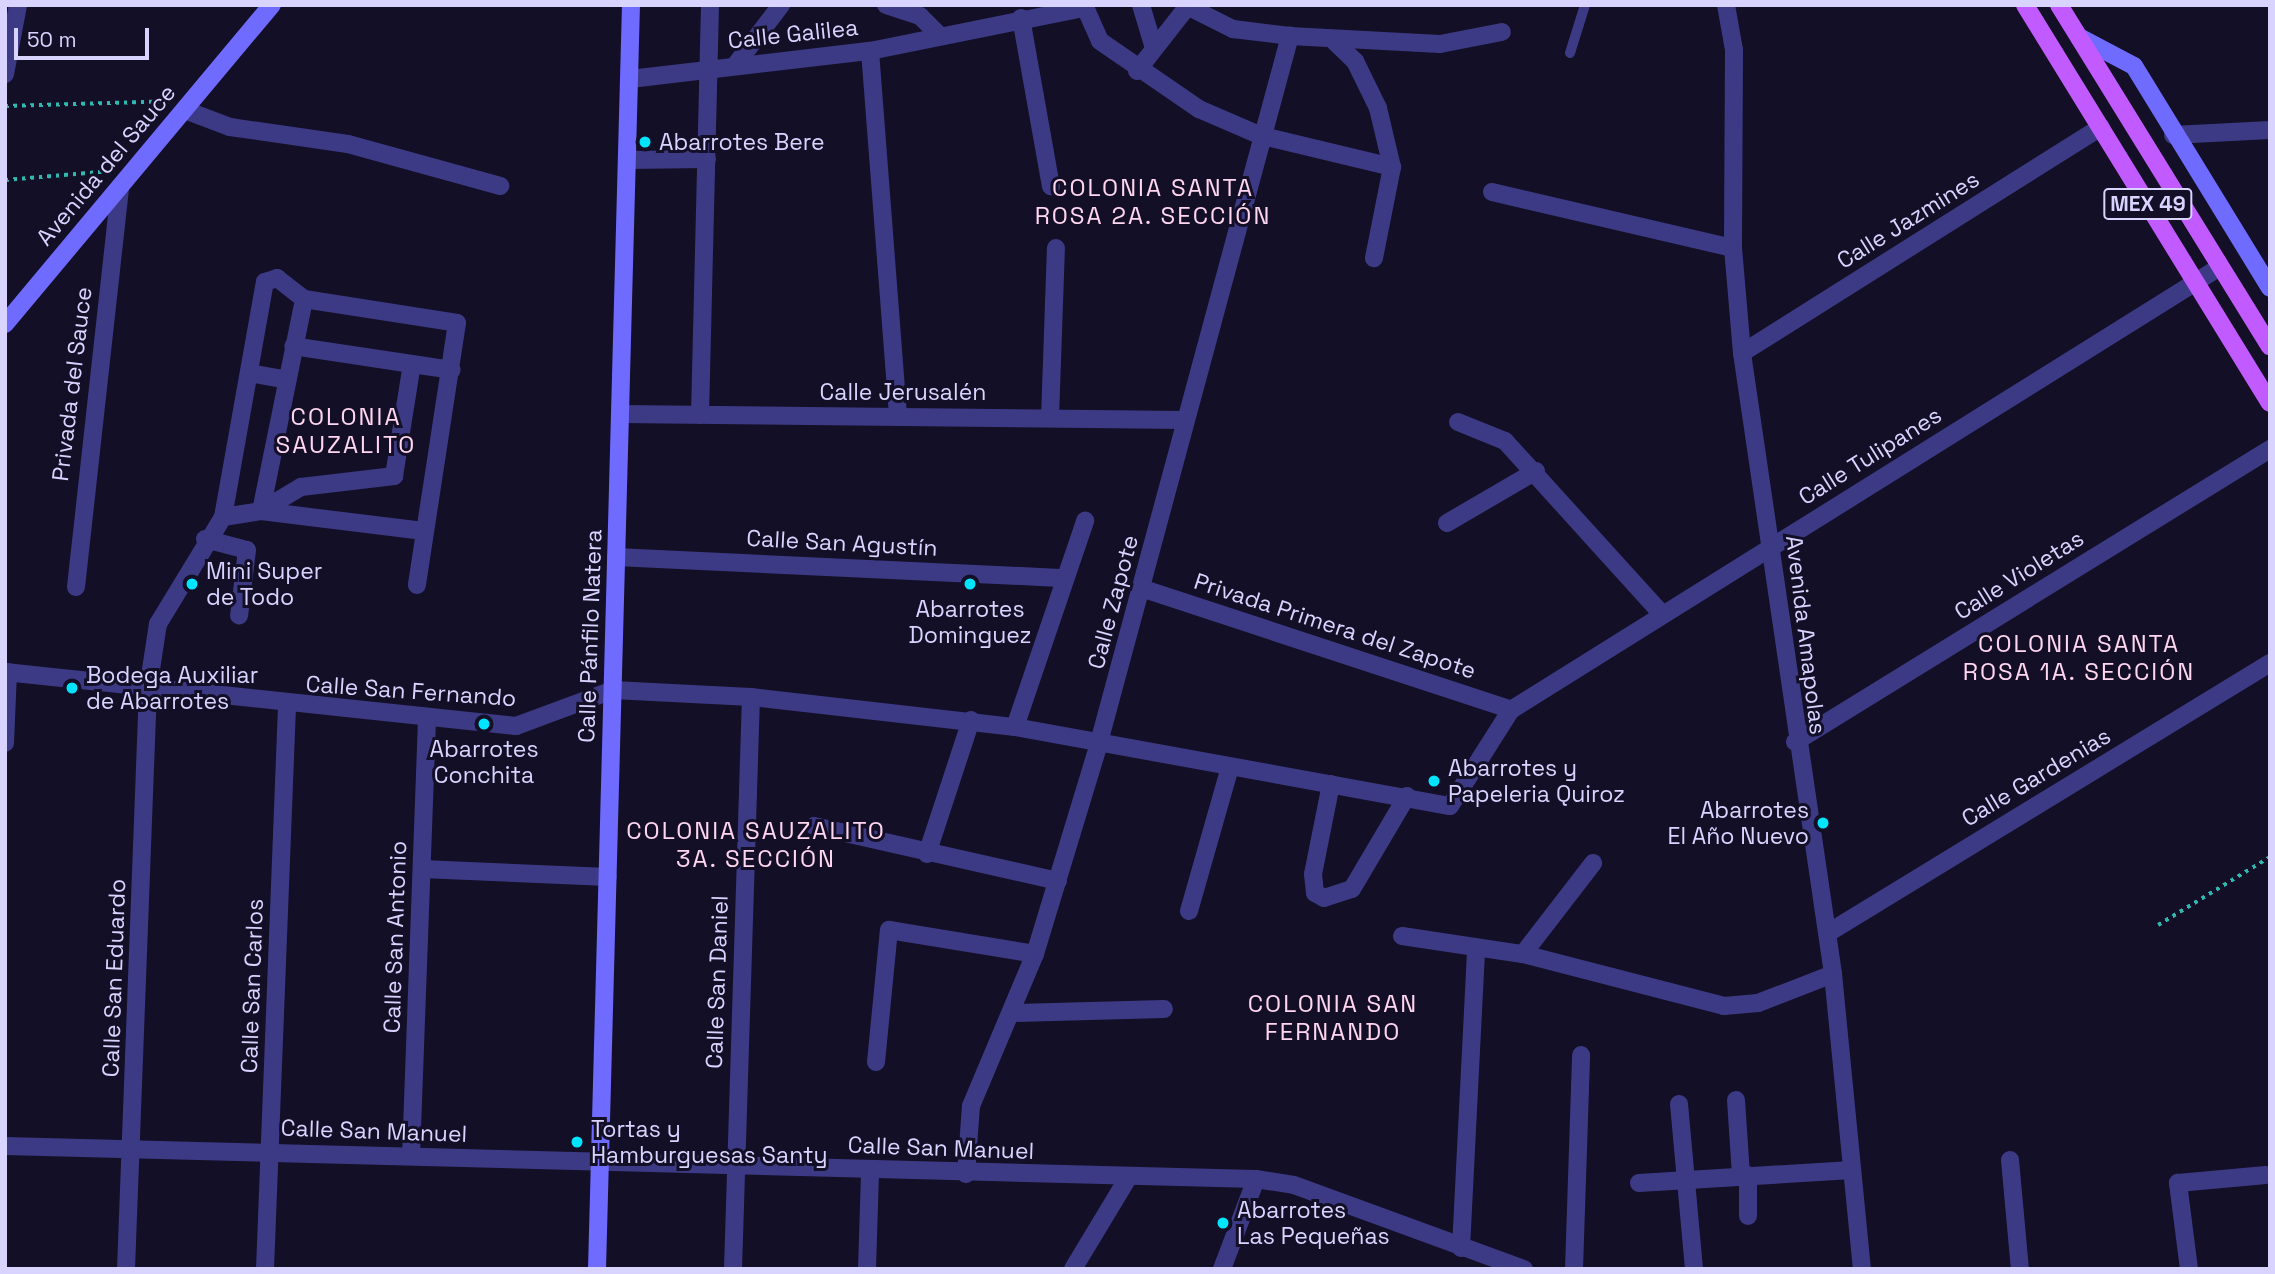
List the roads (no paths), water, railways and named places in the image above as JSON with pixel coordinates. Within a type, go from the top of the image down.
[{"type":"main road","name":"Avenida del Sauce","points":[[5,324],[272,5]]},
{"type":"main road","name":"Calle Pánfilo Natera","points":[[597,1269],[631,5]]},
{"type":"main road","name":"MEX 49","points":[[2025,5],[2270,403]]},
{"type":"main road","name":"MEX 49","points":[[2059,5],[2270,346]]},
{"type":"main road","points":[[2079,37],[2134,66],[2270,288]]},
{"type":"street","points":[[6,62],[18,5]]},
{"type":"street","points":[[700,415],[710,5]]},
{"type":"street","points":[[737,64],[780,5]]},
{"type":"street","points":[[886,5],[920,16],[940,36]]},
{"type":"street","points":[[1141,5],[1153,45]]},
{"type":"street","name":"Avenida Amapolas","points":[[1726,5],[1734,50],[1733,248],[1742,354],[1771,547],[1795,742],[1828,933],[1862,1269]]},
{"type":"street","name":"Calle Galilea","points":[[629,79],[737,64],[870,51],[1084,6],[1100,41],[1138,71],[1259,135],[1392,167]]},
{"type":"street","points":[[1138,71],[1153,45],[1186,6],[1233,29],[1290,36],[1440,44],[1502,32]]},
{"type":"street","points":[[1021,18],[1051,186]]},
{"type":"street","name":"Calle Zapote","points":[[965,1174],[971,1106],[1035,954],[1058,881],[1144,589],[1259,135],[1290,36]]},
{"type":"street","points":[[1332,39],[1355,61],[1378,108],[1392,167],[1374,258]]},
{"type":"street","points":[[870,51],[898,417]]},
{"type":"street","points":[[184,110],[230,127],[348,144],[500,186]]},
{"type":"street","name":"Calle Jazmines","points":[[1742,354],[2101,127]]},
{"type":"street","points":[[2174,135],[2270,130]]},
{"type":"street","points":[[627,160],[707,159]]},
{"type":"street","name":"Privada del Sauce","points":[[76,587],[120,187]]},
{"type":"street","points":[[1492,192],[1733,248]]},
{"type":"street","points":[[1050,418],[1056,248]]},
{"type":"street","name":"Calle Tulipanes","points":[[1511,710],[1661,613],[2220,267]]},
{"type":"street","points":[[417,585],[452,370],[457,323],[304,299],[277,278],[265,282],[223,517],[261,511],[424,531]]},
{"type":"street","points":[[261,511],[304,299]]},
{"type":"street","points":[[293,346],[452,370]]},
{"type":"street","points":[[261,511],[301,487],[394,476],[412,364]]},
{"type":"street","points":[[249,373],[287,380]]},
{"type":"street","name":"Calle Jerusalén","points":[[620,414],[1185,420]]},
{"type":"street","points":[[1458,422],[1505,441],[1536,471],[1661,613]]},
{"type":"street","name":"Calle Violetas","points":[[1795,742],[2270,449]]},
{"type":"street","points":[[1447,523],[1536,471]]},
{"type":"street","name":"Calle San Eduardo","points":[[126,1269],[148,689],[158,624],[205,539],[223,517]]},
{"type":"street","points":[[1015,727],[1085,522]]},
{"type":"street","points":[[205,539],[247,550],[239,616]]},
{"type":"street","name":"Calle San Agustín","points":[[616,557],[1065,578]]},
{"type":"street","name":"Privada Primera del Zapote","points":[[1144,589],[1511,710]]},
{"type":"street","name":"Calle Gardenias","points":[[1828,933],[2270,663]]},
{"type":"street","points":[[5,743],[7,672]]},
{"type":"street","name":"Calle San Fernando","points":[[7,672],[287,706],[516,726],[613,690],[751,697],[971,720],[1098,746],[1407,796],[1450,806],[1511,710]]},
{"type":"street","name":"Calle San Daniel","points":[[733,1269],[751,697]]},
{"type":"street","name":"Calle San Carlos","points":[[265,1269],[287,706]]},
{"type":"street","name":"Calle San Antonio","points":[[411,1156],[427,719]]},
{"type":"street","points":[[927,854],[971,720]]},
{"type":"street","points":[[1189,911],[1230,767]]},
{"type":"street","points":[[1331,784],[1313,874],[1315,893],[1324,898],[1352,889],[1407,796]]},
{"type":"street","points":[[814,826],[927,854],[1058,881]]},
{"type":"street","points":[[1523,954],[1593,863]]},
{"type":"street","points":[[422,869],[608,877]]},
{"type":"street","points":[[876,1062],[889,930],[1035,954]]},
{"type":"street","points":[[1402,936],[1523,954],[1724,1006],[1758,1003],[1833,974]]},
{"type":"street","points":[[1461,1248],[1468,1046],[1476,947]]},
{"type":"street","points":[[1012,1013],[1164,1009]]},
{"type":"street","points":[[1574,1269],[1581,1055]]},
{"type":"street","points":[[1736,1100],[1748,1216]]},
{"type":"street","points":[[1679,1104],[1690,1180],[1694,1269]]},
{"type":"street","name":"Calle San Manuel","points":[[5,1146],[736,1165],[965,1174],[1256,1179],[1294,1185],[1524,1269]]},
{"type":"street","points":[[2010,1160],[2020,1269]]},
{"type":"street","points":[[1639,1183],[1852,1170]]},
{"type":"street","points":[[867,1269],[870,1171]]},
{"type":"street","points":[[2189,1269],[2178,1183],[2266,1175]]},
{"type":"street","points":[[1073,1269],[1128,1178]]},
{"type":"street","points":[[1222,1269],[1256,1179]]},
{"type":"lane","points":[[1570,53],[1585,5]]},
{"type":"place","name":"Abarrotes Bere","points":[[645,142]]},
{"type":"place","name":"Mini Super de Todo","points":[[192,584]]},
{"type":"place","name":"Abarrotes Dominguez","points":[[970,584]]},
{"type":"place","name":"Bodega Auxiliar de Abarrotes","points":[[72,688]]},
{"type":"place","name":"Abarrotes Conchita","points":[[484,724]]},
{"type":"place","name":"Abarrotes y Papeleria Quiroz","points":[[1434,781]]},
{"type":"place","name":"Abarrotes El Año Nuevo","points":[[1823,823]]},
{"type":"place","name":"Tortas y Hamburguesas Santy","points":[[577,1142]]},
{"type":"place","name":"Abarrotes Las Pequeñas","points":[[1223,1223]]},
{"type":"district","name":"COLONIA SANTA ROSA 2A. SECCIÓN","points":[[1153,202]]},
{"type":"district","name":"COLONIA SAUZALITO","points":[[346,431]]},
{"type":"district","name":"COLONIA SANTA ROSA 1A. SECCIÓN","points":[[2079,658]]},
{"type":"district","name":"COLONIA SAUZALITO 3A. SECCIÓN","points":[[756,845]]},
{"type":"district","name":"COLONIA SAN FERNANDO","points":[[1333,1018]]}]
